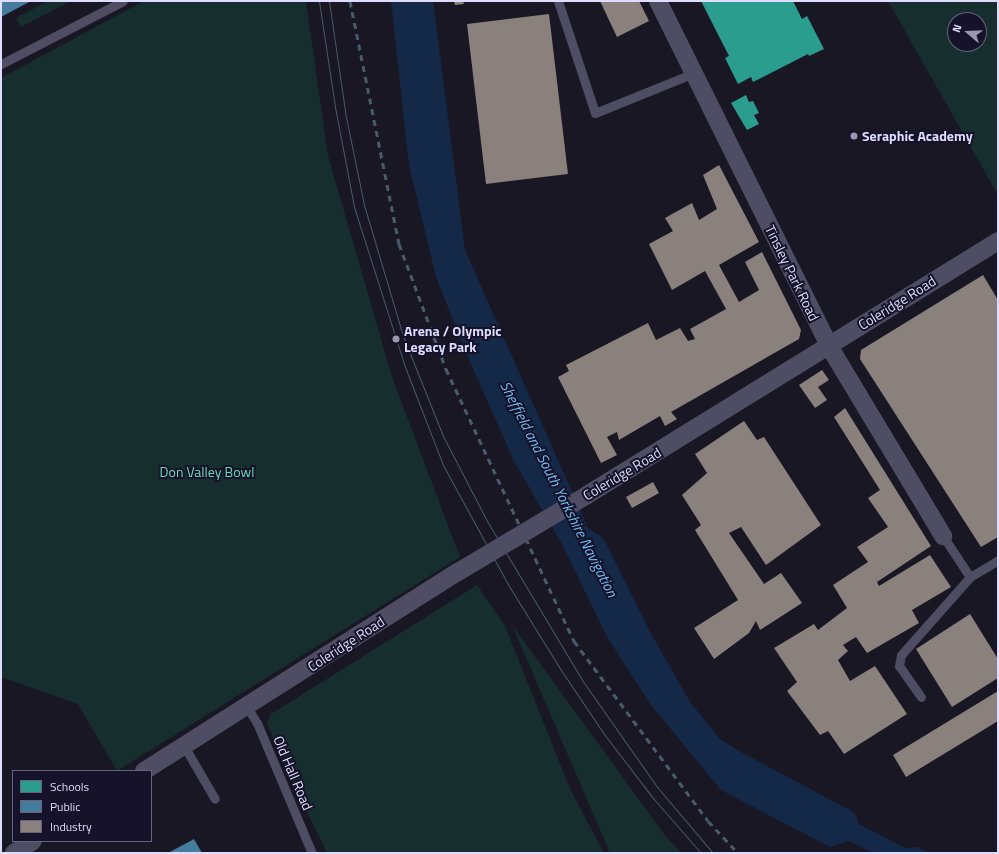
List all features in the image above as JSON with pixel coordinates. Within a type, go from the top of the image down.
[{"type":"street","name":"Tinsley Park Road","points":[[658,1],[829,346],[943,536]]},
{"type":"street","name":"Coleridge Road","points":[[146,770],[458,572],[587,495],[998,241]]},
{"type":"street","points":[[16,852],[31,842]]},
{"type":"lane","points":[[1,64],[123,1]]},
{"type":"lane","points":[[558,1],[595,113],[694,73]]},
{"type":"lane","points":[[943,536],[970,577]]},
{"type":"lane","points":[[921,697],[899,666],[901,655],[970,577],[998,560]]},
{"type":"lane","name":"Old Hall Road","points":[[246,705],[257,723],[312,853]]},
{"type":"lane","points":[[184,746],[215,798]]},
{"type":"green space","points":[[48,1],[71,1],[21,27],[16,18]]},
{"type":"green space","name":"Don Valley Bowl","points":[[144,1],[306,1],[328,156],[392,377],[460,557],[119,770],[116,770],[78,704],[1,677],[1,78]]},
{"type":"green space","points":[[888,1],[998,1],[998,195]]},
{"type":"green space","points":[[477,585],[505,626],[570,789],[604,853],[327,853],[287,771],[267,723],[271,714]]},
{"type":"green space","points":[[512,625],[664,834],[681,853],[610,853]]},
{"type":"water","name":"Sheffield and South Yorkshire Navigation","points":[[391,1],[433,1],[465,250],[588,528],[604,539],[650,632],[690,702],[720,739],[739,751],[855,813],[859,824],[905,848],[917,847],[930,853],[874,853],[849,841],[830,847],[721,790],[651,705],[607,637],[563,546],[514,461],[464,348],[436,277],[409,165]]},
{"type":"building: Schools","points":[[701,1],[793,1],[802,19],[807,16],[824,49],[809,56],[808,54],[753,82],[751,77],[738,84],[725,58],[729,56]]},
{"type":"building: Schools","points":[[746,95],[749,102],[753,101],[759,113],[754,115],[759,124],[747,130],[731,103]]},
{"type":"building: Public","points":[[1,1],[31,1],[1,17]]},
{"type":"building: Public","points":[[194,839],[202,853],[168,853]]},
{"type":"building: Industry","points":[[454,1],[463,1],[464,4],[455,5]]},
{"type":"building: Industry","points":[[600,1],[639,1],[649,21],[617,37]]},
{"type":"building: Industry","points":[[549,14],[568,174],[486,184],[467,24]]},
{"type":"building: Industry","points":[[719,165],[759,242],[719,265],[739,302],[759,290],[745,262],[762,252],[801,330],[799,339],[671,412],[677,419],[665,426],[660,416],[619,440],[617,432],[607,437],[617,455],[601,463],[558,377],[569,371],[566,365],[648,323],[656,340],[680,328],[688,341],[695,339],[690,329],[726,309],[705,271],[672,290],[649,244],[673,231],[665,218],[692,203],[699,220],[717,209],[703,175]]},
{"type":"building: Industry","points":[[983,275],[998,300],[998,537],[981,547],[860,359],[861,350]]},
{"type":"building: Industry","points":[[822,370],[829,380],[818,387],[827,400],[815,408],[799,385]]},
{"type":"building: Industry","points":[[845,408],[931,546],[877,582],[879,586],[930,555],[951,587],[912,610],[919,623],[867,653],[856,637],[843,645],[848,651],[838,660],[850,681],[875,666],[907,714],[844,754],[828,731],[820,735],[787,691],[797,682],[774,648],[814,624],[818,630],[847,608],[833,585],[868,562],[857,547],[888,527],[868,498],[880,490],[834,417]]},
{"type":"building: Industry","points":[[744,421],[757,440],[764,437],[821,525],[766,565],[741,527],[729,533],[764,584],[781,573],[802,603],[760,630],[756,621],[749,633],[714,659],[694,628],[738,600],[695,530],[701,525],[682,495],[707,473],[695,454]]},
{"type":"building: Industry","points":[[653,482],[659,493],[632,508],[626,497]]},
{"type":"building: Industry","points":[[970,614],[998,659],[998,678],[952,707],[916,649]]},
{"type":"building: Industry","points":[[998,691],[998,721],[906,777],[893,755]]},
{"type":"tram line","points":[[319,1],[335,107],[354,207],[405,367],[443,465],[509,586],[559,667],[604,734],[653,798],[701,853]]},
{"type":"tram line","points":[[329,1],[346,117],[364,205],[403,336],[443,436],[487,521],[582,680],[658,788],[713,853]]},
{"type":"railway","points":[[350,1],[399,244],[446,369],[574,641],[708,821],[738,853]]},
{"type":"place","name":"Seraphic Academy","points":[[854,136]]},
{"type":"place","name":"Arena / Olympic Legacy Park","points":[[396,339]]}]
